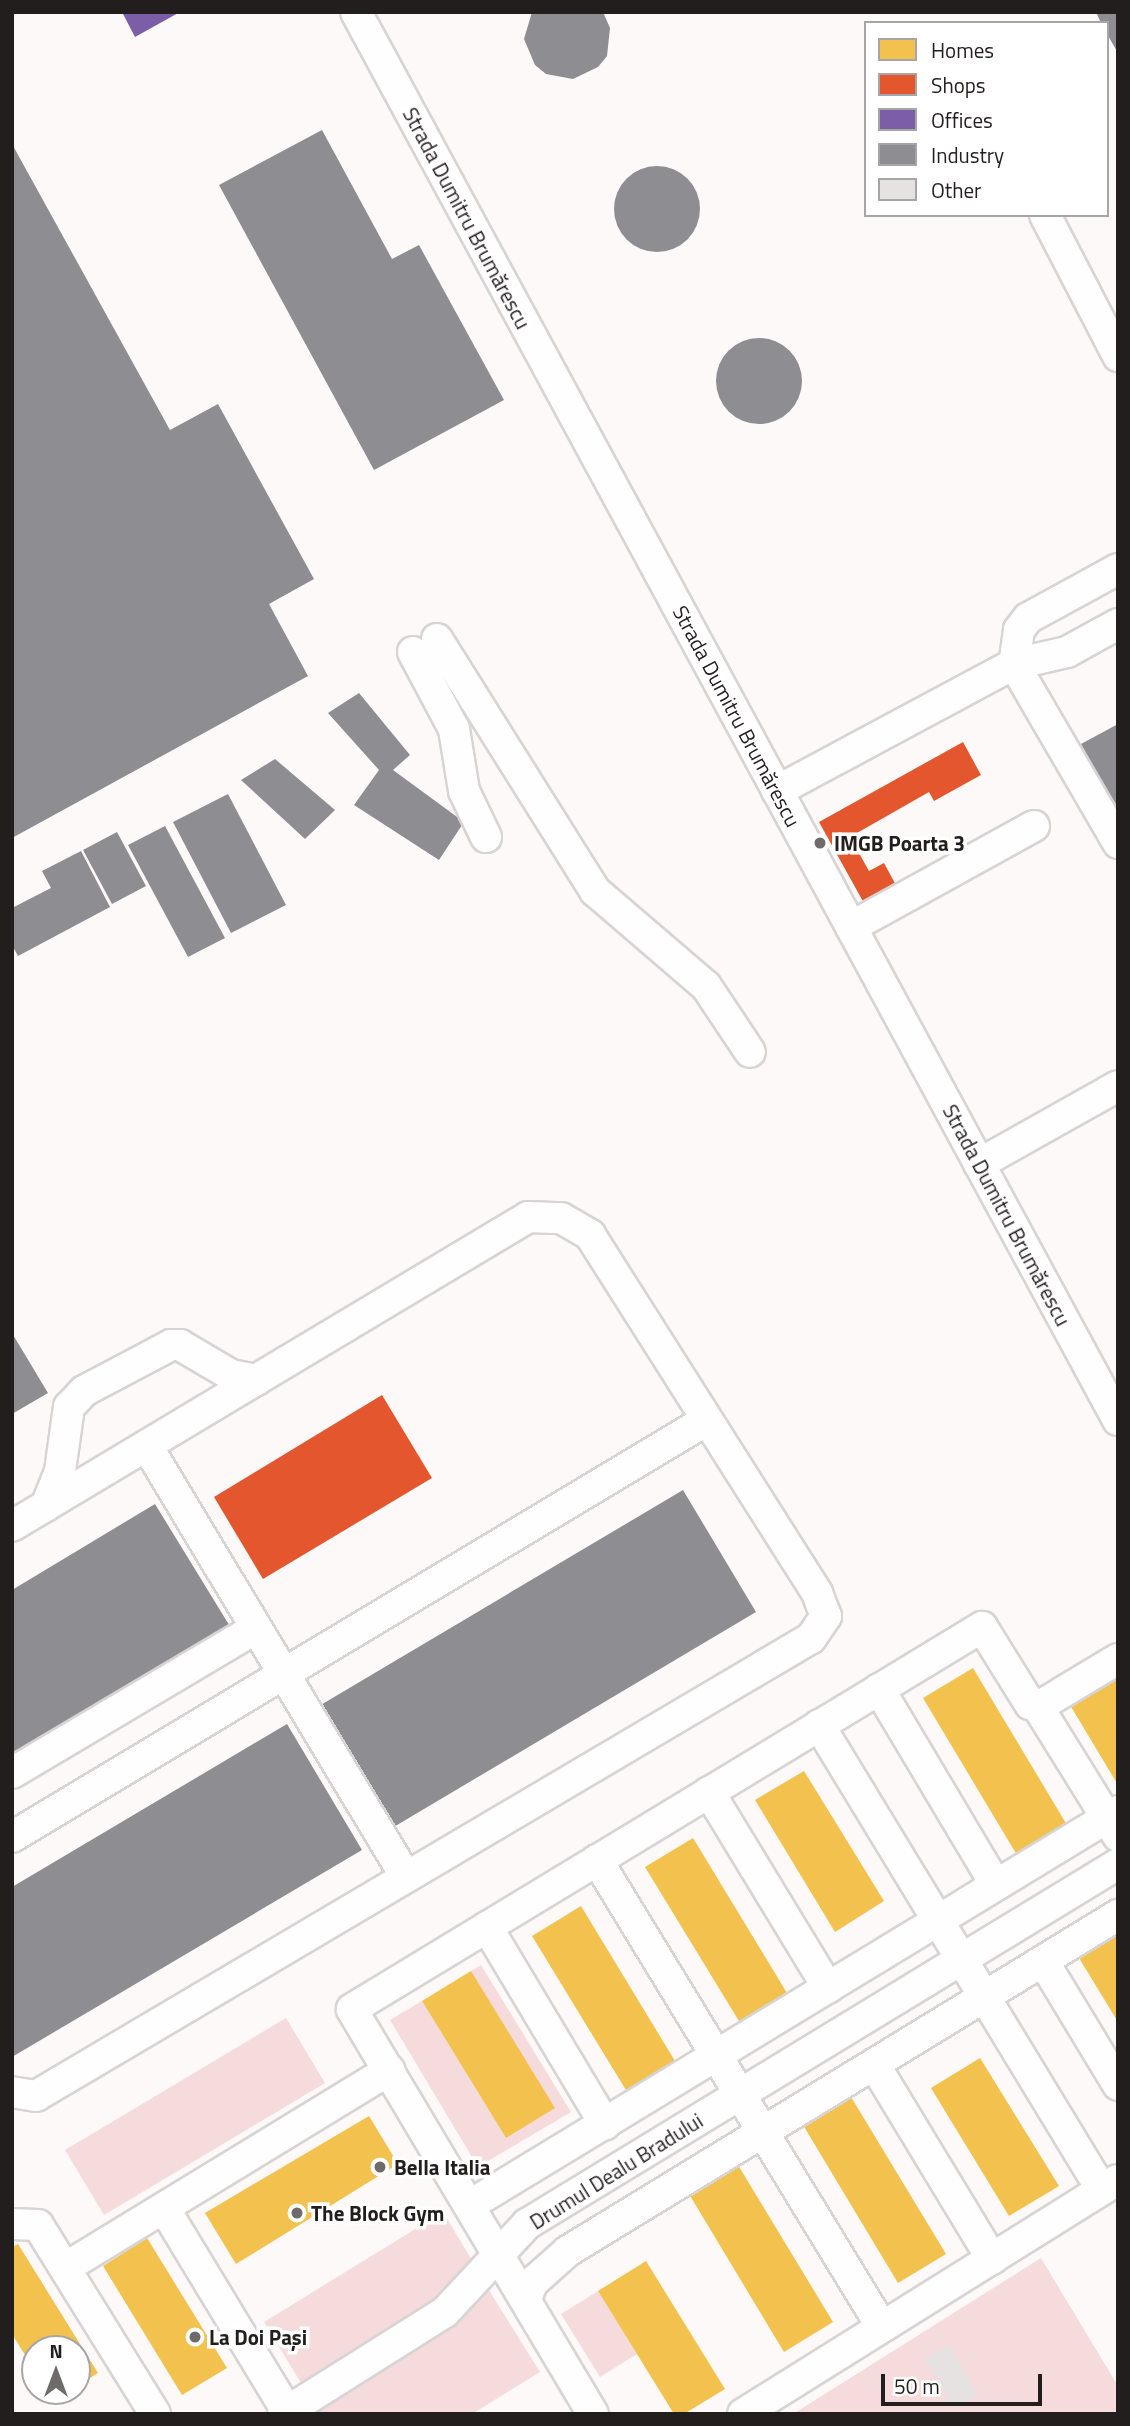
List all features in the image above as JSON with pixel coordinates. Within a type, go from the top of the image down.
[{"type":"street","name":"Strada Dumitru Brumărescu","points":[[356,12],[1118,1420]]},
{"type":"street","points":[[1046,217],[1118,356]]},
{"type":"street","points":[[1118,569],[1028,618],[1019,630],[1014,664],[1118,843]]},
{"type":"street","points":[[777,791],[1014,664],[1067,652],[1118,624]]},
{"type":"street","points":[[486,837],[464,791],[454,729],[425,645],[595,891],[617,914],[706,986],[750,1052]]},
{"type":"street","points":[[851,927],[1034,826]]},
{"type":"street","points":[[979,1164],[1118,1086]]},
{"type":"street","points":[[12,1526],[528,1217],[561,1218],[590,1235],[705,1421],[817,1593],[826,1616],[811,1638],[36,2096],[12,2092]]},
{"type":"street","points":[[46,1506],[60,1471],[69,1408],[84,1391],[171,1345],[180,1345],[231,1375],[257,1380]]},
{"type":"street","points":[[12,1837],[705,1421]]},
{"type":"street","points":[[147,1446],[282,1675],[406,1877]]},
{"type":"street","points":[[470,2205],[996,1885],[1114,1821],[1038,1707],[1030,1704],[982,1627],[352,2009],[593,2414]]},
{"type":"street","points":[[12,1773],[255,1629]]},
{"type":"street","points":[[1038,1707],[1118,1659]]},
{"type":"street","points":[[879,1689],[996,1885]]},
{"type":"street","points":[[743,2414],[1110,2185],[984,1997],[820,1725]]},
{"type":"street","points":[[709,1792],[828,1988]]},
{"type":"street","points":[[597,1860],[882,2328]]},
{"type":"street","name":"Drumul Dealu Bradului","points":[[286,2413],[445,2312],[527,2224],[1118,1864]]},
{"type":"street","points":[[526,2299],[532,2283],[568,2251],[1118,1915]]},
{"type":"street","points":[[487,1927],[605,2124]]},
{"type":"street","points":[[1043,1961],[1118,2085]]},
{"type":"street","points":[[874,2064],[992,2259]]},
{"type":"street","points":[[65,2268],[388,2070]]},
{"type":"street","points":[[164,2208],[286,2413]]},
{"type":"street","points":[[12,2224],[38,2225],[155,2414]]},
{"type":"shaded area","points":[[481,1965],[571,2112],[478,2167],[390,2020],[422,2001],[506,2138],[471,1971]]},
{"type":"shaded area","points":[[286,2018],[325,2083],[104,2215],[65,2150]]},
{"type":"shaded area","points":[[443,2212],[473,2262],[441,2298],[301,2383],[264,2322]]},
{"type":"shaded area","points":[[1041,2258],[1118,2386],[1118,2414],[793,2414]]},
{"type":"shaded area","points":[[487,2287],[540,2372],[472,2414],[315,2414],[313,2410]]},
{"type":"shaded area","points":[[598,2291],[637,2354],[600,2377],[561,2314]]},
{"type":"building: Homes","points":[[973,1668],[1070,1830],[1020,1860],[923,1698]]},
{"type":"building: Homes","points":[[1118,1677],[1118,1785],[1070,1705]]},
{"type":"building: Homes","points":[[804,1771],[884,1901],[835,1932],[755,1800]]},
{"type":"building: Homes","points":[[693,1838],[790,1998],[742,2026],[645,1867]]},
{"type":"building: Homes","points":[[581,1906],[678,2066],[629,2095],[532,1936]]},
{"type":"building: Homes","points":[[1118,1928],[1118,2022],[1076,1953]]},
{"type":"building: Homes","points":[[471,1971],[555,2108],[506,2138],[422,2001]]},
{"type":"building: Homes","points":[[980,2058],[1059,2186],[1009,2216],[931,2088]]},
{"type":"building: Homes","points":[[848,2092],[946,2254],[898,2283],[800,2120]]},
{"type":"building: Homes","points":[[369,2116],[398,2164],[236,2264],[205,2213]]},
{"type":"building: Homes","points":[[735,2160],[833,2322],[784,2352],[686,2189]]},
{"type":"building: Homes","points":[[147,2238],[227,2368],[182,2395],[103,2266]]},
{"type":"building: Homes","points":[[18,2244],[74,2335],[21,2335],[21,2348],[12,2334],[12,2247]]},
{"type":"building: Homes","points":[[646,2261],[725,2389],[684,2414],[674,2414],[598,2291]]},
{"type":"building: Homes","points":[[91,2362],[98,2373],[91,2377]]},
{"type":"building: Shops","points":[[963,742],[981,775],[934,801],[929,792],[850,837],[869,871],[884,863],[897,887],[865,905],[819,822]]},
{"type":"building: Shops","points":[[382,1395],[432,1478],[263,1579],[214,1497]]},
{"type":"building: Offices","points":[[122,12],[180,12],[135,37]]},
{"type":"building: Industry","points":[[532,12],[603,12],[610,28],[607,56],[598,67],[573,79],[546,74],[535,65],[524,39]]},
{"type":"building: Industry","points":[[1096,12],[1118,12],[1118,53],[1109,37],[1109,21],[1100,21]]},
{"type":"building: Industry","points":[[322,130],[392,259],[419,245],[504,400],[374,470],[219,185]]},
{"type":"building: Industry","points":[[12,144],[170,430],[218,404],[314,579],[269,604],[308,676],[12,838]]},
{"type":"building: Industry","points":[[657,166],[681,173],[693,185],[700,209],[693,233],[681,245],[657,252],[633,245],[621,233],[614,209],[621,185],[633,173]]},
{"type":"building: Industry","points":[[759,338],[783,345],[795,357],[802,381],[795,405],[783,417],[759,424],[735,417],[723,405],[716,381],[723,357],[735,345]]},
{"type":"building: Industry","points":[[359,693],[410,755],[393,770],[464,822],[439,860],[354,805],[379,770],[328,713]]},
{"type":"building: Industry","points":[[1118,724],[1118,812],[1081,744]]},
{"type":"building: Industry","points":[[275,759],[335,810],[305,839],[241,780]]},
{"type":"building: Industry","points":[[228,794],[286,905],[231,933],[173,822]]},
{"type":"building: Industry","points":[[165,826],[225,938],[188,957],[128,845]]},
{"type":"building: Industry","points":[[117,832],[146,886],[112,904],[83,850]]},
{"type":"building: Industry","points":[[81,851],[110,907],[18,956],[12,945],[12,908],[51,888],[42,871]]},
{"type":"building: Industry","points":[[12,1333],[48,1393],[12,1414]]},
{"type":"building: Industry","points":[[683,1490],[756,1612],[392,1828],[319,1706]]},
{"type":"building: Industry","points":[[155,1504],[231,1628],[12,1760],[12,1590]]},
{"type":"building: Industry","points":[[287,1724],[362,1850],[12,2057],[12,1887]]},
{"type":"building: Other","points":[[950,2345],[978,2396],[953,2409],[925,2358]]},
{"type":"place","name":"IMGB Poarta 3","points":[[820,843]]},
{"type":"place","name":"Bella Italia","points":[[380,2167]]},
{"type":"place","name":"The Block Gym","points":[[297,2213]]},
{"type":"place","name":"La Doi Pași","points":[[195,2337]]}]
